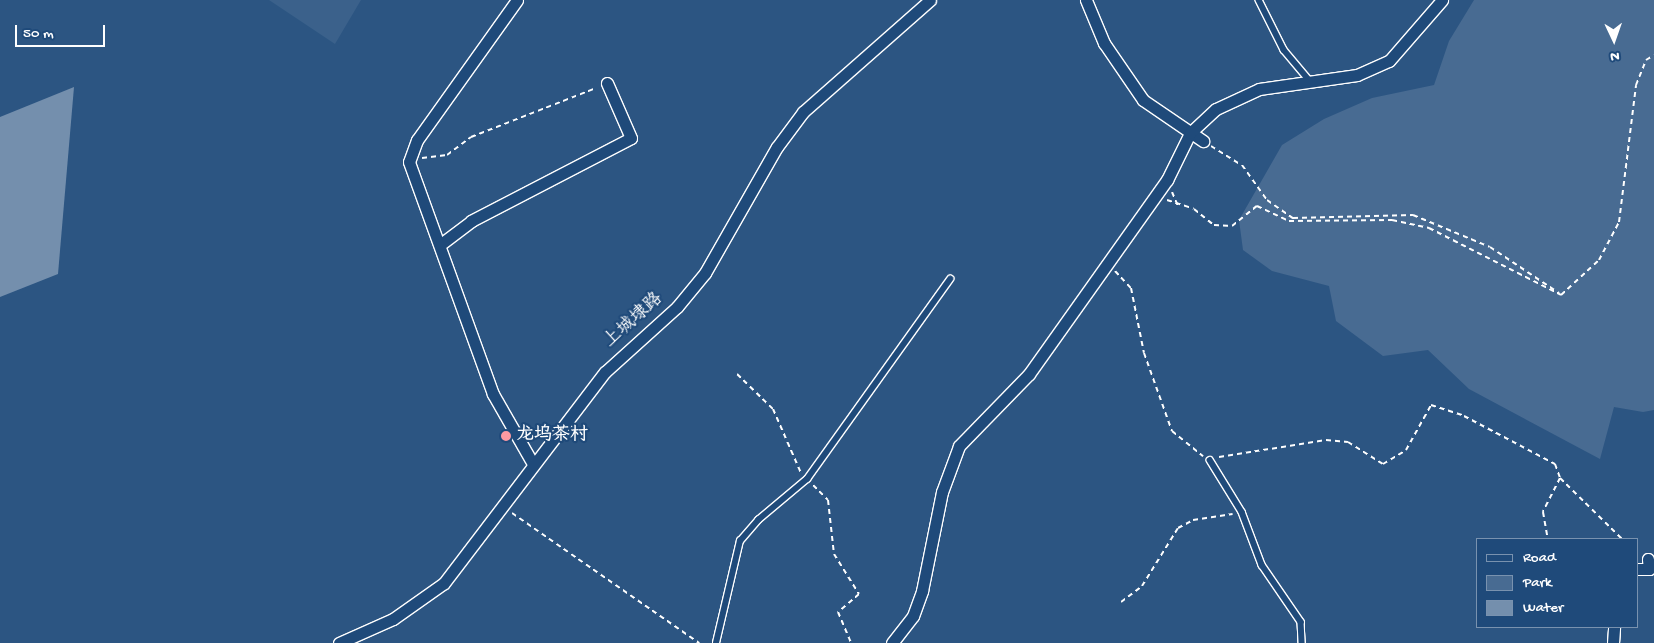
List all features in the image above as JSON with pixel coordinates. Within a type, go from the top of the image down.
[{"type":"street","points":[[516,0],[416,140],[409,159],[441,244],[493,394],[532,462]]},
{"type":"street","name":"上城埭路","points":[[339,643],[393,619],[444,583],[505,508],[532,462],[605,372],[677,308],[704,274],[776,147],[803,112],[930,0]]},
{"type":"street","points":[[1086,0],[1104,44],[1143,100],[1203,141]]},
{"type":"street","points":[[892,643],[912,616],[922,591],[942,492],[959,446],[1029,374],[1107,262],[1158,194],[1190,133],[1216,109],[1259,89],[1310,80],[1357,76],[1389,61],[1442,0]]},
{"type":"street","points":[[441,244],[471,220],[632,138],[607,83]]},
{"type":"street","points":[[1639,570],[1650,569],[1648,559]]},
{"type":"street","points":[[1614,628],[1614,643]]},
{"type":"lane","points":[[1259,0],[1284,50],[1310,80]]},
{"type":"lane","points":[[716,643],[740,541],[758,520],[807,479],[950,279]]},
{"type":"lane","points":[[1210,460],[1242,512],[1262,565],[1301,622],[1302,643]]},
{"type":"path","points":[[1561,295],[1599,260],[1619,222],[1636,85],[1646,60],[1654,55]]},
{"type":"path","points":[[409,159],[447,155],[471,137],[501,129],[607,83]]},
{"type":"path","points":[[1203,141],[1242,165],[1267,200],[1293,218],[1413,215],[1490,246],[1561,295]]},
{"type":"path","points":[[1158,194],[1175,205],[1194,209],[1214,225],[1232,226],[1257,206],[1289,221],[1392,220],[1429,228],[1561,295]]},
{"type":"path","points":[[1107,262],[1131,288],[1144,353],[1172,431],[1188,448],[1210,460],[1245,450],[1326,440],[1348,442],[1383,464],[1406,450],[1431,405],[1464,416],[1555,464],[1560,478],[1621,538]]},
{"type":"path","points":[[737,374],[774,409],[798,470],[828,500],[834,554],[859,594],[838,612],[851,643]]},
{"type":"path","points":[[1548,538],[1544,512],[1560,478]]},
{"type":"path","points":[[505,508],[699,643]]},
{"type":"path","points":[[1120,602],[1142,586],[1178,528],[1193,520],[1242,512]]},
{"type":"shaded area","points":[[269,0],[361,0],[335,44]]},
{"type":"green space","points":[[1474,0],[1654,0],[1654,410],[1643,412],[1614,407],[1600,459],[1469,389],[1428,350],[1383,356],[1336,321],[1329,286],[1272,271],[1243,250],[1239,220],[1282,145],[1324,119],[1372,98],[1434,85],[1449,41]]},
{"type":"water","points":[[74,87],[58,274],[0,297],[0,117]]},
{"type":"place","name":"龙坞茶村","points":[[506,436]]}]
